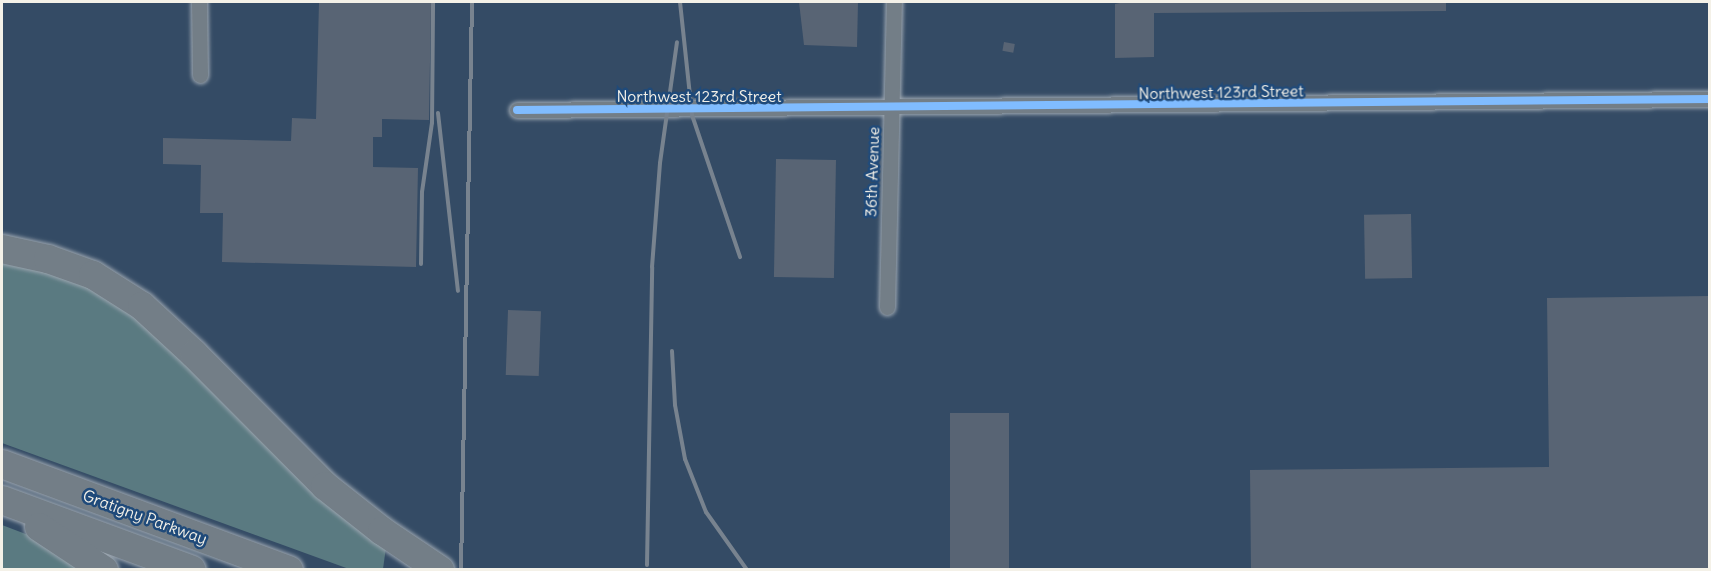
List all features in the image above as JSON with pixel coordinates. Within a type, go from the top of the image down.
[{"type":"highway","points":[[2,249],[48,259],[93,275],[141,306],[194,354],[325,486],[382,531],[440,570]]},
{"type":"highway","name":"Gratigny Parkway","points":[[2,464],[288,570]]},
{"type":"highway","points":[[2,503],[104,570]]},
{"type":"highway","name":"Gratigny Parkway","points":[[2,503],[192,570]]},
{"type":"street","points":[[199,2],[200,75]]},
{"type":"street","name":"36th Avenue","points":[[887,307],[894,2]]},
{"type":"street","name":"Northwest 123rd Street","points":[[517,110],[892,110],[1710,99]]},
{"type":"green space","points":[[2,260],[60,273],[125,308],[387,540],[383,569],[349,569],[2,443]]},
{"type":"green space","points":[[2,525],[44,541],[90,569],[2,569]]},
{"type":"building","points":[[319,2],[431,2],[429,120],[382,119],[382,137],[373,137],[373,167],[418,168],[416,267],[222,262],[223,213],[200,213],[201,165],[163,164],[163,138],[291,141],[292,118],[316,119]]},
{"type":"building","points":[[799,2],[858,2],[857,47],[804,45]]},
{"type":"building","points":[[1125,2],[1446,2],[1446,11],[1154,13],[1154,57],[1115,58],[1115,4]]},
{"type":"building","points":[[1004,42],[1015,44],[1013,53],[1002,51]]},
{"type":"building","points":[[776,159],[836,160],[834,278],[774,277]]},
{"type":"building","points":[[1411,214],[1412,278],[1365,279],[1364,215]]},
{"type":"building","points":[[1710,296],[1710,570],[1251,570],[1250,470],[1549,467],[1547,298]]},
{"type":"building","points":[[508,310],[541,311],[539,376],[506,375]]},
{"type":"building","points":[[950,413],[1009,413],[1009,570],[950,570]]},
{"type":"railway","points":[[421,264],[422,192],[432,123],[433,2]]},
{"type":"railway","points":[[461,570],[472,2]]},
{"type":"railway","points":[[680,2],[692,115],[740,257]]},
{"type":"railway","points":[[647,565],[652,267],[660,163],[677,42]]},
{"type":"railway","points":[[438,113],[458,291]]},
{"type":"railway","points":[[672,351],[675,405],[685,459],[706,512],[747,570]]},
{"type":"cycle path","points":[[517,110],[1710,99]]}]
